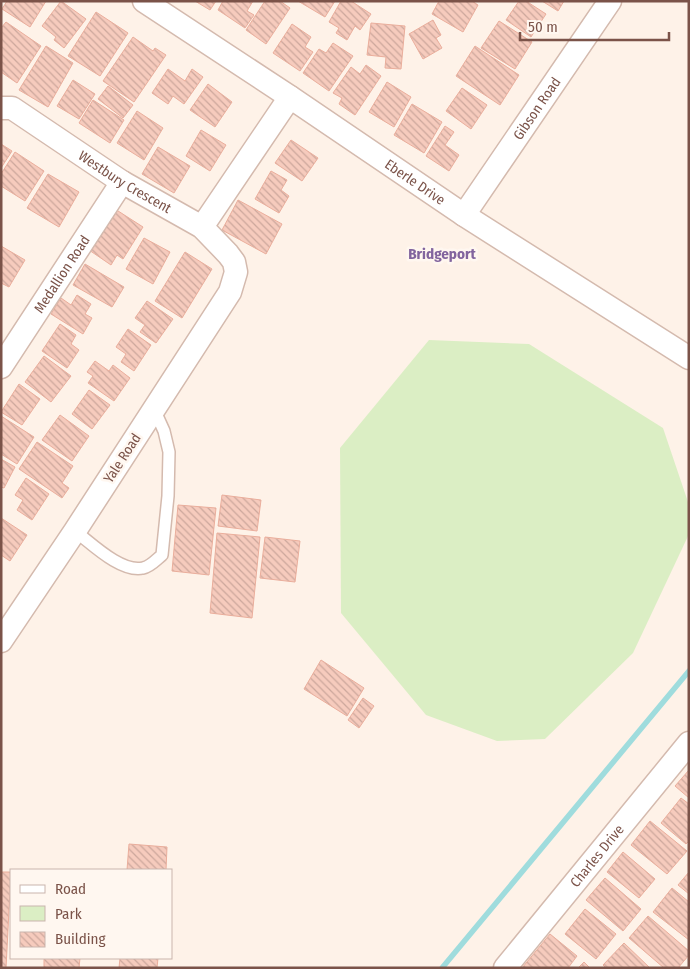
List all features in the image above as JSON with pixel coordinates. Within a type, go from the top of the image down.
[{"type":"street","name":"Eberle Drive","points":[[144,1],[464,215],[689,358]]},
{"type":"street","name":"Gibson Road","points":[[464,215],[610,1]]},
{"type":"street","points":[[202,227],[290,97]]},
{"type":"street","name":"Westbury Crescent","points":[[1,108],[12,108],[122,182],[202,227],[228,254],[234,262],[236,272]]},
{"type":"street","name":"Medallion Road","points":[[1,367],[122,182]]},
{"type":"street","name":"Yale Road","points":[[1,640],[75,531],[230,292],[236,272]]},
{"type":"street","name":"Charles Drive","points":[[505,968],[689,743]]},
{"type":"lane","points":[[75,531],[121,566],[142,569],[162,555],[168,496],[169,452],[164,431],[154,409]]},
{"type":"green space","points":[[429,340],[529,344],[663,428],[689,505],[689,534],[633,653],[545,739],[497,741],[426,715],[341,613],[340,448]]},
{"type":"building","points":[[7,1],[46,1],[30,27],[2,9]]},
{"type":"building","points":[[61,1],[86,19],[64,48],[54,40],[56,37],[42,26]]},
{"type":"building","points":[[195,1],[216,1],[210,10]]},
{"type":"building","points":[[223,1],[253,1],[247,11],[254,15],[245,28],[218,10]]},
{"type":"building","points":[[265,1],[280,1],[290,8],[266,44],[246,30]]},
{"type":"building","points":[[298,1],[335,1],[325,17]]},
{"type":"building","points":[[341,1],[351,1],[371,14],[360,30],[355,26],[347,40],[336,33],[339,28],[329,22]]},
{"type":"building","points":[[439,1],[472,1],[478,5],[463,32],[432,14]]},
{"type":"building","points":[[519,1],[526,1],[546,14],[531,37],[506,20]]},
{"type":"building","points":[[542,1],[564,1],[558,11]]},
{"type":"building","points":[[96,12],[128,33],[100,76],[68,56]]},
{"type":"building","points":[[433,20],[441,35],[436,38],[442,48],[423,59],[409,34]]},
{"type":"building","points":[[499,21],[532,42],[515,69],[481,48]]},
{"type":"building","points":[[6,22],[41,46],[17,83],[1,72],[1,28]]},
{"type":"building","points":[[371,23],[405,26],[401,69],[385,68],[386,57],[367,55]]},
{"type":"building","points":[[292,24],[311,37],[305,47],[313,52],[300,71],[273,53]]},
{"type":"building","points":[[133,37],[153,51],[155,48],[166,55],[134,102],[103,81]]},
{"type":"building","points":[[333,43],[353,56],[329,91],[303,73],[319,49],[326,53]]},
{"type":"building","points":[[46,46],[73,63],[48,107],[19,90]]},
{"type":"building","points":[[475,46],[519,75],[500,105],[456,76]]},
{"type":"building","points":[[366,65],[381,76],[355,115],[339,104],[342,98],[333,93],[351,67],[360,74]]},
{"type":"building","points":[[168,69],[185,81],[192,69],[203,77],[184,104],[173,96],[168,104],[152,93]]},
{"type":"building","points":[[73,80],[95,94],[79,119],[57,106]]},
{"type":"building","points":[[387,82],[411,97],[394,127],[369,112]]},
{"type":"building","points":[[208,84],[232,102],[215,127],[190,110]]},
{"type":"building","points":[[108,86],[133,105],[123,118],[98,99]]},
{"type":"building","points":[[462,88],[487,105],[471,129],[446,111]]},
{"type":"building","points":[[93,100],[124,120],[110,143],[79,123]]},
{"type":"building","points":[[412,104],[442,122],[424,153],[394,135]]},
{"type":"building","points":[[137,111],[163,128],[144,160],[117,143]]},
{"type":"building","points":[[445,126],[454,132],[445,145],[459,155],[449,171],[426,156]]},
{"type":"building","points":[[201,130],[226,145],[210,171],[186,156]]},
{"type":"building","points":[[291,140],[318,158],[302,181],[275,163]]},
{"type":"building","points":[[1,144],[12,151],[1,168]]},
{"type":"building","points":[[158,147],[190,166],[174,193],[142,174]]},
{"type":"building","points":[[15,152],[44,171],[25,201],[1,186],[1,174]]},
{"type":"building","points":[[271,171],[287,180],[281,190],[289,196],[279,213],[255,199]]},
{"type":"building","points":[[48,174],[79,192],[59,227],[27,208]]},
{"type":"building","points":[[238,200],[282,224],[266,254],[222,230]]},
{"type":"building","points":[[115,209],[143,227],[123,259],[117,255],[111,265],[89,250]]},
{"type":"building","points":[[144,238],[170,252],[153,284],[126,269]]},
{"type":"building","points":[[1,246],[25,260],[9,287],[1,283]]},
{"type":"building","points":[[185,252],[212,269],[182,318],[155,301]]},
{"type":"building","points":[[85,264],[124,287],[112,307],[73,285]]},
{"type":"building","points":[[77,295],[91,304],[85,314],[92,318],[83,334],[51,314],[61,298],[71,305]]},
{"type":"building","points":[[147,301],[173,319],[156,343],[140,332],[145,325],[135,318]]},
{"type":"building","points":[[60,324],[76,335],[71,344],[79,350],[67,368],[42,351]]},
{"type":"building","points":[[128,329],[151,345],[134,371],[121,362],[126,354],[116,347]]},
{"type":"building","points":[[44,356],[71,376],[51,402],[25,382]]},
{"type":"building","points":[[95,361],[109,371],[113,365],[130,378],[114,401],[88,383],[93,376],[87,372]]},
{"type":"building","points":[[19,384],[40,399],[22,425],[1,412]]},
{"type":"building","points":[[89,390],[110,405],[92,429],[72,414]]},
{"type":"building","points":[[60,415],[89,436],[72,461],[42,440]]},
{"type":"building","points":[[1,416],[34,437],[17,464],[1,454]]},
{"type":"building","points":[[37,442],[73,466],[62,483],[69,488],[62,498],[19,469]]},
{"type":"building","points":[[1,459],[15,467],[4,488],[1,487]]},
{"type":"building","points":[[26,478],[49,494],[32,520],[17,510],[23,500],[15,495]]},
{"type":"building","points":[[222,495],[261,500],[257,531],[218,526]]},
{"type":"building","points":[[178,505],[216,508],[209,575],[172,571]]},
{"type":"building","points":[[1,518],[27,535],[10,561],[1,555]]},
{"type":"building","points":[[217,533],[260,537],[252,618],[210,613]]},
{"type":"building","points":[[265,537],[300,541],[295,582],[260,578]]},
{"type":"building","points":[[321,660],[364,688],[347,716],[304,689]]},
{"type":"building","points":[[363,698],[374,706],[359,728],[348,720]]},
{"type":"building","points":[[689,770],[689,798],[675,786]]},
{"type":"building","points":[[681,798],[689,804],[689,841],[686,844],[661,823]]},
{"type":"building","points":[[650,821],[687,851],[667,874],[631,845]]},
{"type":"building","points":[[129,844],[167,847],[166,869],[127,869]]},
{"type":"building","points":[[623,852],[655,879],[639,898],[607,872]]},
{"type":"building","points":[[1,872],[10,872],[6,968],[1,968]]},
{"type":"building","points":[[689,872],[689,894],[678,885]]},
{"type":"building","points":[[605,878],[641,909],[623,931],[586,900]]},
{"type":"building","points":[[672,888],[689,902],[689,940],[653,912]]},
{"type":"building","points":[[585,909],[616,934],[596,959],[565,934]]},
{"type":"building","points":[[648,916],[689,951],[689,955],[678,968],[664,968],[629,938]]},
{"type":"building","points":[[550,934],[577,956],[568,968],[522,968]]},
{"type":"building","points":[[624,943],[650,968],[606,968],[603,965]]},
{"type":"building","points":[[44,959],[80,959],[79,968],[44,968]]},
{"type":"building","points":[[120,959],[158,959],[157,968],[119,968]]},
{"type":"building","points":[[584,962],[590,968],[578,968]]},
{"type":"waterway","points":[[442,968],[689,671]]},
{"type":"district","name":"Bridgeport","points":[[442,254]]}]
